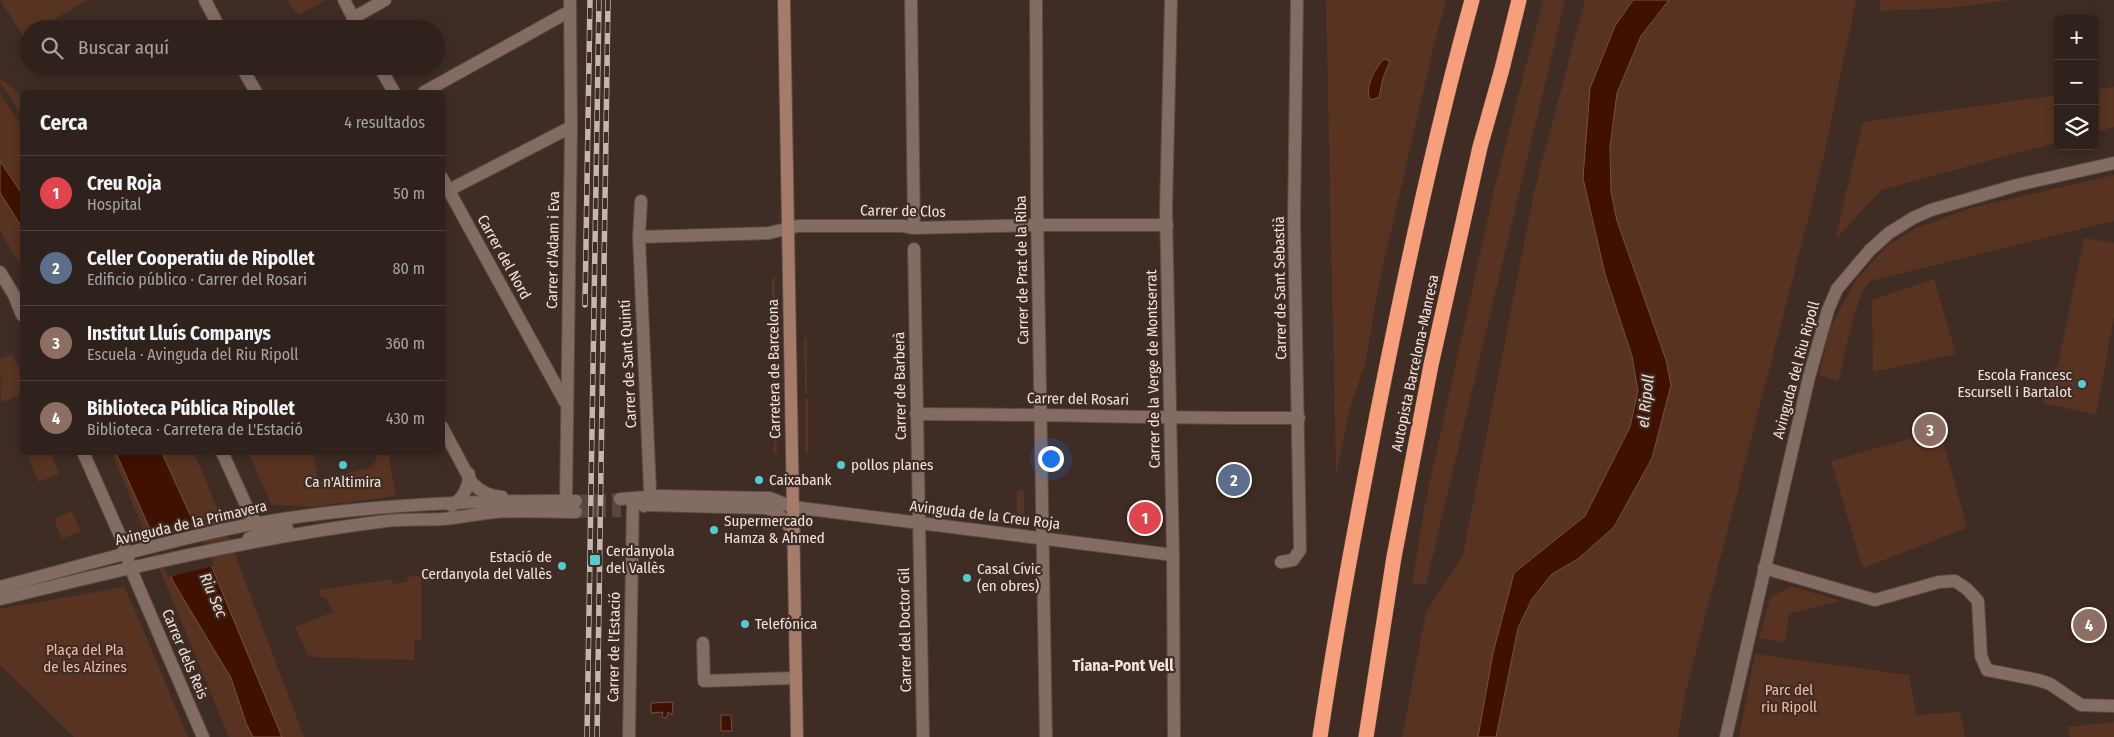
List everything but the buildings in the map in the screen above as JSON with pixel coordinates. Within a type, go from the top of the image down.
[{"type":"highway","name":"Autopista Barcelona-Manresa","points":[[1320,737],[1333,653],[1389,351],[1438,131],[1472,0]]},
{"type":"highway","name":"Autopista Barcelona-Manresa","points":[[1366,737],[1394,556],[1431,365],[1480,147],[1502,70],[1519,0]]},
{"type":"main road","name":"Carretera de Barcelona","points":[[784,0],[797,737]]},
{"type":"street","points":[[205,0],[215,20]]},
{"type":"street","points":[[344,0],[354,20]]},
{"type":"street","points":[[360,20],[385,0]]},
{"type":"street","points":[[911,0],[914,228]]},
{"type":"street","name":"Carrer de Prat de la Riba","points":[[1036,0],[1037,225],[1046,737]]},
{"type":"street","name":"Carrer de la Verge de Montserrat","points":[[1171,0],[1167,225],[1174,737]]},
{"type":"street","name":"Carrer de Sant Sebastià","points":[[1281,562],[1292,560],[1300,550],[1294,220],[1297,0]]},
{"type":"street","points":[[427,90],[570,6]]},
{"type":"street","name":"Carrer d'Adam i Eva","points":[[570,6],[571,127],[566,404],[572,504]]},
{"type":"street","points":[[246,75],[255,90]]},
{"type":"street","points":[[384,75],[393,90]]},
{"type":"street","points":[[449,190],[571,127]]},
{"type":"street","name":"Avinguda del Riu Ripoll","points":[[1726,737],[1817,344],[1837,289],[1870,250],[1889,233],[1913,218],[1931,210],[2017,185],[2114,163]]},
{"type":"street","name":"Carrer del Nord","points":[[445,183],[566,404]]},
{"type":"street","name":"Carrer de Sant Quintí","points":[[637,502],[639,236],[641,201]]},
{"type":"street","name":"Carrer de Clos","points":[[639,236],[769,233],[788,227],[903,226],[914,228],[1037,225],[1167,225]]},
{"type":"street","name":"Carrer de Barberà","points":[[914,249],[916,414],[920,523]]},
{"type":"street","points":[[0,272],[14,296],[20,311]]},
{"type":"street","name":"Carrer del Rosari","points":[[916,414],[1299,418]]},
{"type":"street","points":[[445,432],[469,474],[472,483],[480,491],[491,496],[572,504]]},
{"type":"street","points":[[78,455],[116,538],[115,549],[108,559]]},
{"type":"street","name":"Carrer dels Reis","points":[[84,455],[122,540],[130,567],[204,737]]},
{"type":"street","points":[[223,455],[249,525],[245,547]]},
{"type":"street","points":[[448,518],[466,492],[469,474]]},
{"type":"street","points":[[637,502],[766,502],[777,500],[790,492],[793,484]]},
{"type":"street","name":"Avinguda de la Primavera","points":[[0,587],[145,549],[249,525],[369,509],[528,500]]},
{"type":"street","name":"Avinguda de la Creu Roja","points":[[777,500],[793,507],[1173,555]]},
{"type":"street","points":[[637,502],[765,508],[776,512],[794,532]]},
{"type":"street","name":"Carrer de l'Estació","points":[[629,737],[637,502]]},
{"type":"street","name":"Avinguda de la Primavera","points":[[0,599],[130,567],[245,547],[278,538],[388,521],[448,518],[572,504]]},
{"type":"street","name":"Avinguda de la Primavera","points":[[249,525],[382,515],[448,518]]},
{"type":"street","name":"Carrer del Doctor Gil","points":[[920,523],[923,737]]},
{"type":"street","points":[[249,525],[278,538]]},
{"type":"street","name":"Avinguda de la Primavera","points":[[245,547],[249,525]]},
{"type":"street","points":[[1764,568],[1875,600],[1939,582],[1955,581],[1978,601],[1981,656],[1987,670],[2050,684],[2081,705],[2114,706]]},
{"type":"street","points":[[703,643],[704,681],[796,678]]},
{"type":"green space","points":[[0,0],[87,0],[53,20],[20,20],[20,31]]},
{"type":"green space","points":[[287,0],[326,0],[298,15]]},
{"type":"green space","points":[[1326,0],[1446,0],[1380,279],[1365,364],[1351,404],[1336,474]]},
{"type":"green space","points":[[1543,0],[1565,0],[1426,584],[1412,584],[1424,509],[1494,190]]},
{"type":"green space","points":[[1585,0],[1633,0],[1615,26],[1583,178],[1605,274],[1632,356],[1638,391],[1631,425],[1585,516],[1514,573],[1493,653],[1478,737],[1402,737],[1426,612],[1463,555],[1535,188]]},
{"type":"green space","points":[[1669,0],[1856,0],[1822,165],[1686,691],[1678,737],[1496,737],[1513,651],[1527,609],[1551,575],[1578,559],[1671,385],[1666,360],[1617,221],[1611,192],[1610,147],[1617,93],[1641,36]]},
{"type":"green space","points":[[1881,0],[2010,0],[1950,8],[1879,11]]},
{"type":"green space","points":[[0,79],[20,94],[20,113],[0,82]]},
{"type":"green space","points":[[2114,87],[2114,127],[2099,131],[2099,105],[2099,89]]},
{"type":"green space","points":[[0,94],[20,123],[20,265],[0,231]]},
{"type":"green space","points":[[2054,96],[2054,143],[1881,190],[1835,240],[1863,122]]},
{"type":"green space","points":[[2114,175],[2114,221],[1870,281],[1865,288],[1855,313],[1839,381],[1819,375],[1830,328],[1856,280],[1887,246],[1916,228],[1971,208]]},
{"type":"green space","points":[[2084,238],[2114,243],[2114,316],[2096,415],[2043,403],[2058,364]]},
{"type":"green space","points":[[772,277],[775,277],[775,333],[772,331]]},
{"type":"green space","points":[[1934,279],[1956,354],[1873,372],[1872,300]]},
{"type":"green space","points":[[804,337],[807,338],[807,393],[805,393]]},
{"type":"green space","points":[[775,338],[777,395],[772,393],[772,339]]},
{"type":"green space","points":[[12,354],[20,372],[20,394],[1,403],[0,359]]},
{"type":"green space","points":[[805,398],[808,399],[808,453],[805,454]]},
{"type":"green space","points":[[776,399],[777,454],[774,454],[772,400]]},
{"type":"green space","points":[[1940,430],[1967,528],[1863,568],[1831,461]]},
{"type":"green space","points":[[28,455],[52,455],[59,474],[38,482]]},
{"type":"green space","points":[[113,455],[195,455],[220,515],[304,737],[229,737]]},
{"type":"green space","points":[[249,455],[313,455],[318,480],[369,468],[375,462],[377,455],[388,455],[396,496],[311,507],[272,505]]},
{"type":"green space","points":[[1017,491],[1024,491],[1024,525],[1017,524]]},
{"type":"green space","points":[[72,511],[81,531],[62,539],[54,519]]},
{"type":"green space","points":[[408,577],[421,577],[421,640],[415,640],[414,660],[309,657],[295,627],[333,612],[326,598],[320,597],[319,590],[392,579],[393,584],[407,582]]},
{"type":"green space","points":[[1791,586],[1841,601],[1789,614],[1785,643],[1759,638],[1770,598]]},
{"type":"green space","name":"Plaça del Pla de les Alzines","points":[[124,587],[188,737],[74,737],[0,665],[0,609]]},
{"type":"green space","name":"Parc del riu Ripoll","points":[[1755,654],[1909,675],[1916,715],[1960,712],[1965,737],[1739,737]]},
{"type":"green space","points":[[2114,722],[2114,737],[2070,737],[2067,727]]},
{"type":"water","name":"el Ripoll","points":[[1633,0],[1669,0],[1641,36],[1617,93],[1610,147],[1611,192],[1617,221],[1666,360],[1671,385],[1652,458],[1614,527],[1578,559],[1552,574],[1532,599],[1518,628],[1496,737],[1478,737],[1493,653],[1514,573],[1585,516],[1630,427],[1638,391],[1632,356],[1605,274],[1583,178],[1590,88],[1615,26]]},
{"type":"water","points":[[1384,59],[1390,61],[1383,78],[1379,97],[1371,100],[1369,84],[1377,67]]},
{"type":"water","points":[[0,161],[20,191],[20,224],[0,193]]},
{"type":"water","name":"Riu Sec","points":[[117,455],[163,455],[192,519],[282,737],[253,737],[246,723],[231,678],[174,583]]},
{"type":"water","points":[[673,702],[672,715],[668,712],[665,718],[662,717],[663,712],[651,713],[651,703]]},
{"type":"water","points":[[721,715],[731,715],[732,731],[721,731]]},
{"type":"pier","points":[[196,521],[214,566],[168,577],[149,533]]},
{"type":"tunnel","points":[[576,501],[620,499]]},
{"type":"tunnel","points":[[576,512],[621,511]]},
{"type":"railway","points":[[585,305],[590,0]]},
{"type":"railway","points":[[587,737],[599,0]]},
{"type":"railway","points":[[597,737],[608,0]]},
{"type":"place","name":"Escola Francesc Escursell i Bartalot","points":[[2082,384]]},
{"type":"place","name":"Institut Lluís Companys","points":[[1930,430]]},
{"type":"place","name":"Ca n'Altimira","points":[[343,465]]},
{"type":"place","name":"pollos planes","points":[[841,465]]},
{"type":"place","name":"Caixabank","points":[[759,480]]},
{"type":"place","name":"Celler Cooperatiu de Ripollet","points":[[1234,480]]},
{"type":"place","name":"Creu Roja","points":[[1145,518]]},
{"type":"place","name":"Supermercado Hamza & Ahmed","points":[[714,530]]},
{"type":"place","name":"Cerdanyola del Vallès","points":[[595,560]]},
{"type":"place","name":"Estació de Cerdanyola del Vallès","points":[[562,566]]},
{"type":"place","name":"Casal Cívic (en obres)","points":[[967,578]]},
{"type":"place","name":"Telefónica","points":[[745,624]]},
{"type":"place","name":"Biblioteca Pública Ripollet","points":[[2089,625]]},
{"type":"district","name":"Tiana-Pont Vell","points":[[1123,665]]}]
